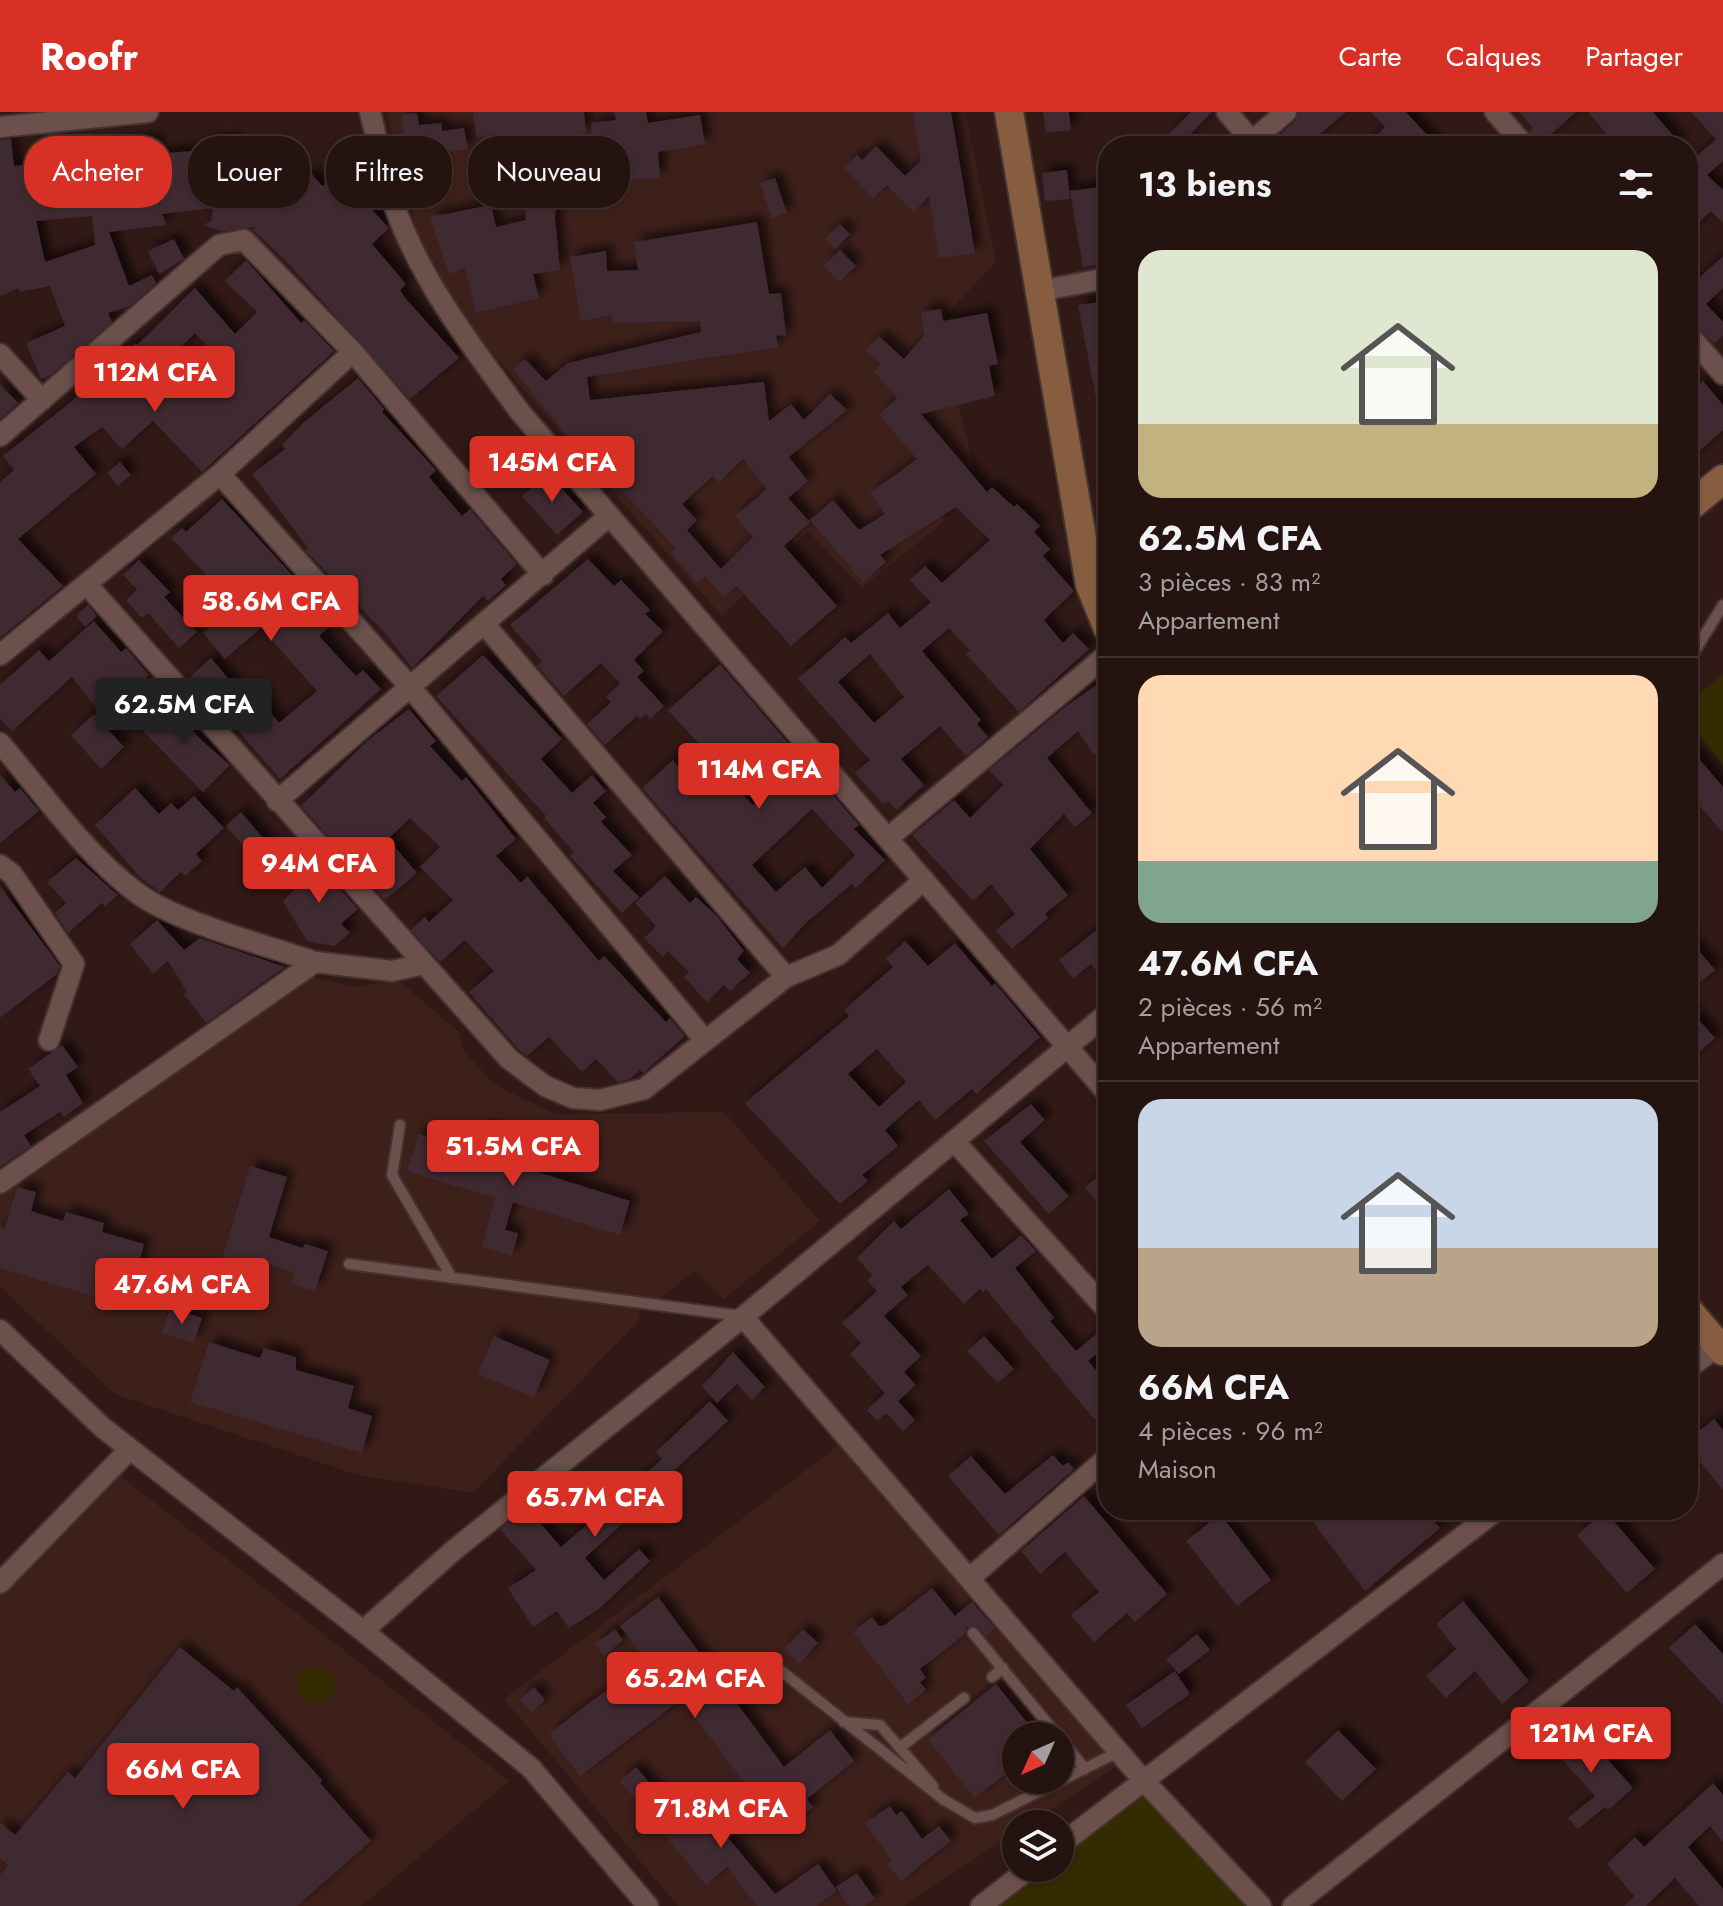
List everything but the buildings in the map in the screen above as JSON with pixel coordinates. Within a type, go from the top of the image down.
[{"type":"main road","points":[[1009,112],[1090,585],[1098,605]]},
{"type":"main road","points":[[1698,500],[1723,479]]},
{"type":"main road","points":[[1698,1321],[1722,1347]]},
{"type":"street","points":[[0,127],[148,112]]},
{"type":"street","points":[[370,112],[395,207],[431,280],[520,412],[1098,1082]]},
{"type":"street","points":[[1227,112],[1245,136]]},
{"type":"street","points":[[1260,136],[1286,112]]},
{"type":"street","points":[[1495,112],[1516,136]]},
{"type":"street","points":[[0,436],[219,245],[244,240],[353,352],[543,575]]},
{"type":"street","points":[[1039,291],[1098,280]]},
{"type":"street","points":[[1698,345],[1723,374]]},
{"type":"street","points":[[0,655],[88,586],[220,474],[353,352]]},
{"type":"street","points":[[0,354],[42,400]]},
{"type":"street","points":[[220,474],[411,688],[705,1040]]},
{"type":"street","points":[[277,801],[609,516]]},
{"type":"street","points":[[88,586],[509,1059],[545,1086],[573,1098],[600,1100],[644,1089],[786,977],[838,955],[924,880]]},
{"type":"street","points":[[485,625],[786,977]]},
{"type":"street","points":[[888,838],[1098,662]]},
{"type":"street","points":[[0,743],[98,858],[137,893],[164,909],[315,962],[392,971],[424,964]]},
{"type":"street","points":[[0,865],[12,874],[74,964],[49,1040]]},
{"type":"street","points":[[0,1183],[315,962]]},
{"type":"street","points":[[363,1631],[454,1550],[743,1317],[1098,1022]]},
{"type":"street","points":[[955,1142],[1098,1300]]},
{"type":"street","points":[[743,1317],[1144,1781],[1261,1906]]},
{"type":"street","points":[[0,1330],[130,1449],[363,1631],[531,1768],[648,1906]]},
{"type":"street","points":[[1698,1362],[1722,1347]]},
{"type":"street","points":[[0,1583],[130,1449]]},
{"type":"street","points":[[970,1578],[1098,1466]]},
{"type":"street","points":[[1074,1834],[1481,1520]]},
{"type":"street","points":[[1293,1906],[1723,1564]]},
{"type":"street","points":[[981,1906],[1012,1882]]},
{"type":"lane","points":[[1698,646],[1723,605]]},
{"type":"lane","points":[[400,1125],[392,1175],[452,1278]]},
{"type":"lane","points":[[349,1264],[743,1317]]},
{"type":"lane","points":[[973,1633],[1047,1722]]},
{"type":"lane","points":[[766,1659],[964,1814],[982,1817],[1120,1751]]},
{"type":"lane","points":[[992,1677],[1003,1668]]},
{"type":"lane","points":[[902,1746],[964,1698]]},
{"type":"lane","points":[[844,1722],[880,1725],[902,1746],[944,1800]]},
{"type":"lane","points":[[1074,1755],[1085,1769]]},
{"type":"shaded area","points":[[387,112],[965,112],[996,262],[944,317],[959,408],[976,474],[949,499],[943,522],[862,588],[808,531],[722,616],[472,330],[419,240],[411,208],[452,208],[452,136],[393,136]]},
{"type":"shaded area","points":[[1723,674],[1723,765],[1698,734],[1698,694]]},
{"type":"shaded area","points":[[311,976],[356,987],[398,980],[460,1033],[463,1050],[495,1085],[555,1114],[724,1112],[820,1221],[724,1299],[695,1270],[661,1298],[641,1296],[639,1320],[473,1493],[358,1475],[115,1394],[0,1287],[0,1191]]},
{"type":"shaded area","points":[[843,1442],[1118,1765],[1074,1794],[1074,1722],[1002,1722],[1002,1794],[1074,1794],[1049,1810],[1002,1810],[1002,1841],[904,1906],[678,1906],[504,1699]]},
{"type":"shaded area","points":[[110,1468],[509,1781],[361,1906],[0,1906],[0,1584]]},
{"type":"shaded area","points":[[316,1666],[330,1671],[335,1685],[330,1699],[316,1704],[302,1699],[297,1685],[302,1671]]},
{"type":"shaded area","points":[[1153,1785],[1252,1906],[994,1906],[1026,1882],[1074,1882],[1074,1845]]}]
